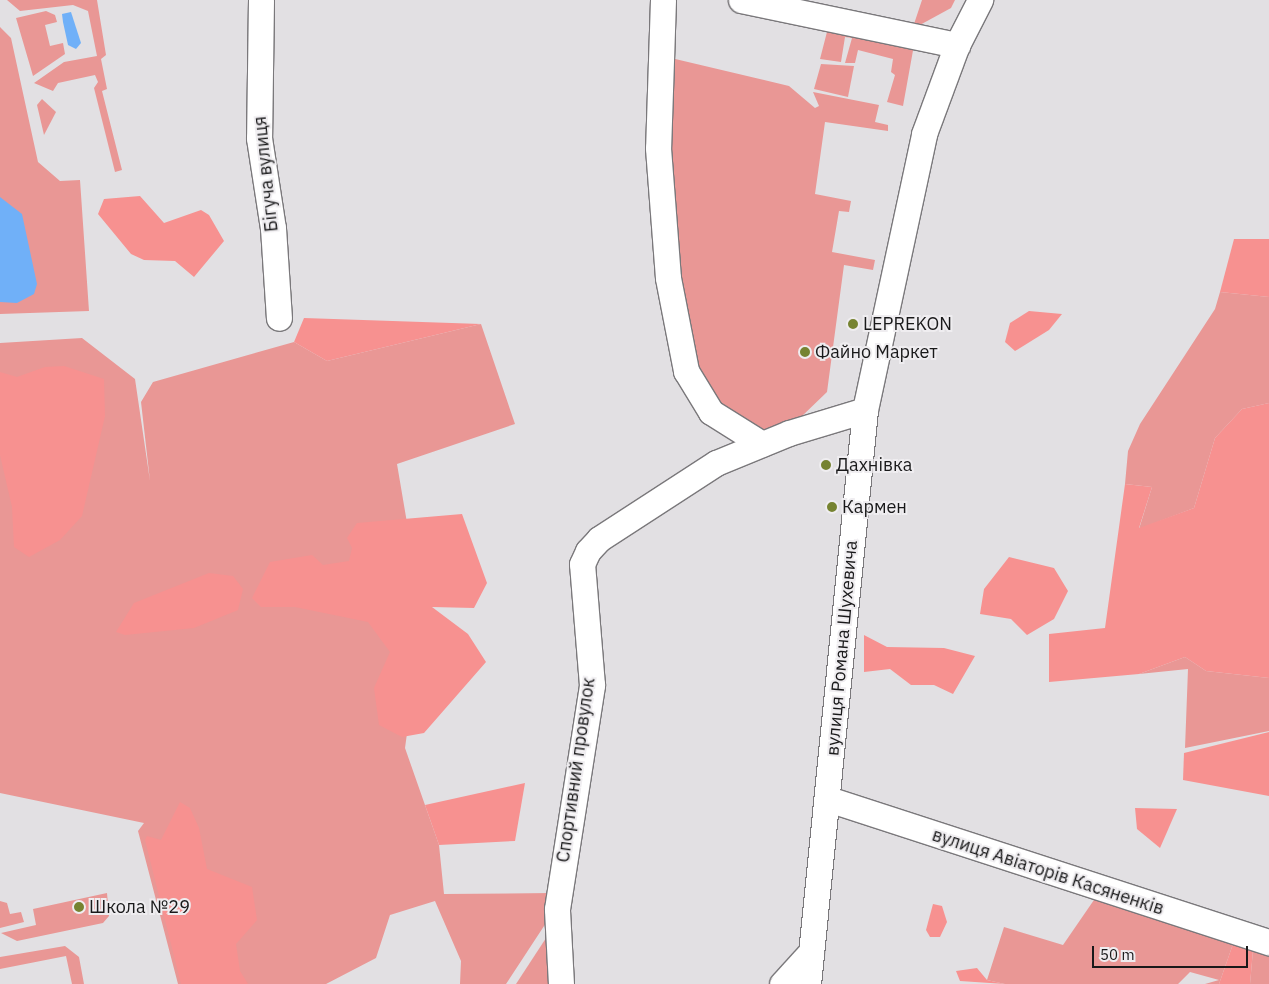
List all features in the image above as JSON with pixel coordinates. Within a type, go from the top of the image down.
[{"type":"street","name":"Бігуча вулиця","points":[[261,0],[259,138],[273,228],[279,318]]},
{"type":"street","points":[[663,0],[658,148],[668,278],[686,371],[711,412],[762,444]]},
{"type":"street","points":[[741,0],[958,44]]},
{"type":"street","name":"вулиця Романа Шухевича","points":[[808,984],[828,799],[865,410],[924,134],[958,44],[980,0]]},
{"type":"street","name":"Спортивний провулок","points":[[562,984],[557,909],[592,685],[582,564],[599,539],[716,463],[762,444],[865,410]]},
{"type":"street","name":"вулиця Авіаторів Касяненків","points":[[828,799],[1269,942]]},
{"type":"street","points":[[782,984],[811,952]]},
{"type":"shaded area","points":[[7,0],[97,0],[106,55],[101,59],[107,89],[102,91],[122,170],[115,172],[94,88],[98,82],[95,75],[58,83],[53,91],[34,83],[64,62],[97,56],[88,11],[73,5],[20,11]]},
{"type":"shaded area","points":[[922,0],[955,0],[951,8],[918,26],[914,24]]},
{"type":"shaded area","points":[[46,11],[55,15],[57,22],[45,25],[50,46],[63,43],[65,54],[33,76],[16,18]]},
{"type":"shaded area","points":[[0,27],[11,38],[38,162],[60,181],[80,180],[89,311],[0,314]]},
{"type":"shaded area","points":[[828,28],[914,45],[903,106],[887,102],[895,75],[891,72],[893,59],[858,50],[855,63],[845,63],[852,38],[845,37],[841,62],[820,59]]},
{"type":"shaded area","points":[[671,58],[789,86],[815,108],[819,106],[813,92],[879,105],[875,122],[888,125],[888,131],[825,122],[815,194],[851,201],[849,212],[839,211],[832,252],[875,260],[873,270],[844,265],[827,392],[800,418],[758,434],[727,417],[689,369],[668,176]]},
{"type":"shaded area","points":[[821,64],[854,66],[848,97],[814,89]]},
{"type":"shaded area","points":[[42,99],[56,112],[44,135],[37,105]]},
{"type":"shaded area","points":[[140,196],[164,223],[201,210],[209,215],[224,241],[194,277],[175,261],[144,260],[131,254],[98,214],[104,199]]},
{"type":"shaded area","points":[[1234,239],[1269,239],[1269,297],[1220,292]]},
{"type":"shaded area","points":[[1220,292],[1269,297],[1269,403],[1242,409],[1215,438],[1194,508],[1139,529],[1152,487],[1125,484],[1128,451],[1140,424],[1215,309]]},
{"type":"shaded area","points":[[1029,311],[1062,314],[1049,330],[1015,351],[1005,342],[1010,323]]},
{"type":"shaded area","points":[[304,318],[481,324],[327,361],[294,342]]},
{"type":"shaded area","points":[[481,324],[515,424],[397,464],[423,617],[405,748],[439,845],[444,894],[552,893],[546,923],[506,984],[460,984],[461,961],[435,901],[390,915],[376,958],[326,984],[178,984],[138,831],[144,823],[0,793],[0,343],[82,338],[135,379],[150,481],[141,402],[153,382],[294,342],[327,361]]},
{"type":"shaded area","points":[[64,366],[104,379],[105,416],[82,516],[60,540],[29,557],[14,547],[12,507],[0,455],[0,372],[17,377],[45,367]]},
{"type":"shaded area","points":[[1269,403],[1269,678],[1206,671],[1185,657],[1139,674],[1049,682],[1049,634],[1105,628],[1125,484],[1152,487],[1139,528],[1194,508],[1215,438],[1242,409]]},
{"type":"shaded area","points":[[462,514],[487,583],[474,608],[432,607],[468,634],[486,662],[424,733],[402,737],[379,725],[374,688],[390,652],[368,622],[295,607],[261,607],[252,598],[270,562],[312,555],[323,565],[349,561],[352,548],[347,538],[357,523]]},
{"type":"shaded area","points":[[1009,557],[1054,568],[1068,591],[1054,619],[1027,635],[1011,619],[980,614],[984,589]]},
{"type":"shaded area","points":[[209,573],[233,576],[243,589],[238,610],[194,628],[125,635],[116,632],[134,603]]},
{"type":"shaded area","points":[[864,635],[887,647],[944,648],[975,656],[953,694],[934,685],[911,685],[890,669],[864,672]]},
{"type":"shaded area","points":[[1185,657],[1206,671],[1269,678],[1269,731],[1185,748],[1188,669],[1139,674]]},
{"type":"shaded area","points":[[1269,732],[1269,796],[1183,780],[1184,753]]},
{"type":"shaded area","points":[[525,783],[515,841],[439,845],[425,805]]},
{"type":"shaded area","points":[[180,802],[190,808],[199,828],[207,869],[252,887],[257,920],[236,944],[240,971],[248,984],[181,984],[145,840],[147,836],[161,840]]},
{"type":"shaded area","points":[[1135,808],[1177,809],[1160,848],[1137,829]]},
{"type":"shaded area","points":[[107,893],[109,916],[103,923],[17,941],[1,933],[36,925],[33,909]]},
{"type":"shaded area","points":[[1096,897],[1233,944],[1219,984],[1205,984],[1219,980],[1190,972],[1178,984],[1005,984],[987,980],[1004,927],[1063,945]]},
{"type":"shaded area","points":[[0,901],[7,903],[10,914],[21,912],[24,922],[0,928]]},
{"type":"shaded area","points":[[933,904],[942,906],[947,922],[940,937],[930,937],[926,930]]},
{"type":"shaded area","points":[[548,935],[554,984],[516,984]]},
{"type":"shaded area","points":[[1233,944],[1253,950],[1250,984],[1219,984]]},
{"type":"shaded area","points":[[65,946],[79,957],[84,984],[72,984],[66,956],[0,969],[0,957]]},
{"type":"shaded area","points":[[1253,950],[1269,954],[1269,984],[1250,984]]},
{"type":"shaded area","points":[[977,968],[987,980],[1005,984],[960,981],[956,971]]},
{"type":"water","points":[[71,12],[81,43],[76,49],[68,45],[63,22],[62,14]]},
{"type":"water","points":[[0,197],[22,214],[37,284],[34,294],[17,303],[0,302]]},
{"type":"place","name":"LEPREKON","points":[[853,324]]},
{"type":"place","name":"Файно Маркет","points":[[805,352]]},
{"type":"place","name":"Дахнівка","points":[[826,465]]},
{"type":"place","name":"Кармен","points":[[832,507]]},
{"type":"place","name":"Школа №29","points":[[79,907]]}]
